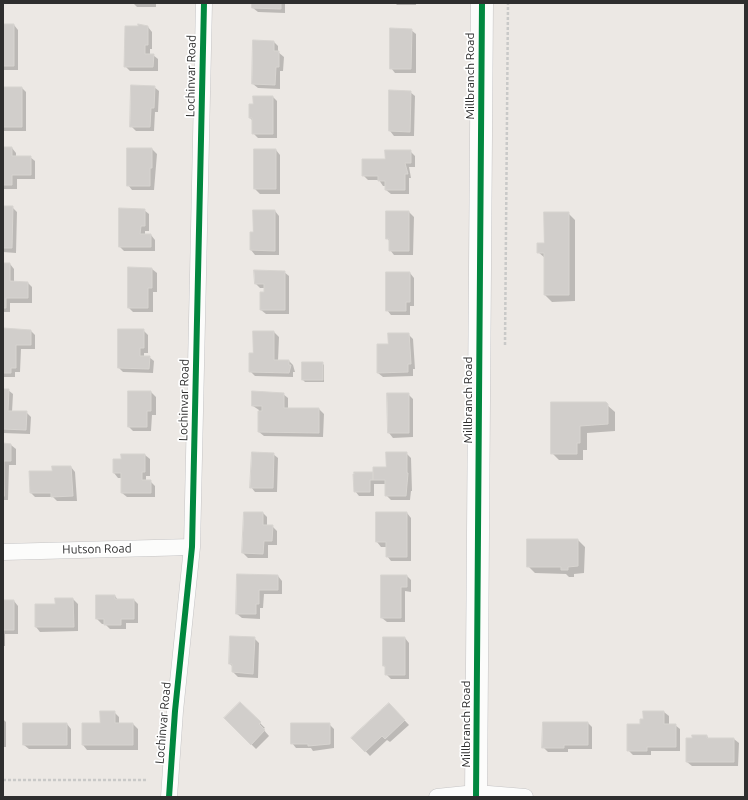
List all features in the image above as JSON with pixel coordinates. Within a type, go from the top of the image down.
[{"type":"main road","name":"Millbranch Road","points":[[476,795],[482,3]]},
{"type":"street","name":"Lochinvar Road","points":[[168,797],[174,711],[192,547],[204,3]]},
{"type":"street","name":"Hutson Road","points":[[3,552],[192,547]]},
{"type":"street","points":[[437,797],[476,795],[525,797]]},
{"type":"path","points":[[505,345],[508,3]]},
{"type":"path","points":[[3,780],[148,780]]},
{"type":"building","points":[[252,3],[281,3],[281,9],[252,8]]},
{"type":"building","points":[[3,24],[14,24],[14,66],[3,66]]},
{"type":"building","points":[[138,24],[148,26],[148,45],[145,45],[145,54],[154,54],[153,67],[124,67],[125,26],[138,26]]},
{"type":"building","points":[[390,28],[412,29],[411,69],[390,69]]},
{"type":"building","points":[[253,40],[274,41],[274,51],[279,51],[279,67],[276,67],[275,85],[252,84]]},
{"type":"building","points":[[131,85],[155,86],[154,108],[151,108],[150,127],[130,127]]},
{"type":"building","points":[[3,87],[22,87],[22,127],[3,127]]},
{"type":"building","points":[[389,90],[411,91],[410,132],[389,131]]},
{"type":"building","points":[[253,96],[273,96],[273,134],[252,134],[252,118],[249,118],[249,104],[253,104]]},
{"type":"building","points":[[3,147],[12,147],[12,156],[31,156],[31,175],[12,175],[12,185],[3,185]]},
{"type":"building","points":[[127,148],[152,148],[150,186],[127,186]]},
{"type":"building","points":[[254,149],[276,149],[276,189],[254,189]]},
{"type":"building","points":[[385,150],[411,150],[411,163],[405,163],[408,174],[405,174],[405,190],[385,190],[385,181],[378,181],[378,176],[362,176],[362,159],[385,159]]},
{"type":"building","points":[[3,206],[13,206],[12,248],[3,248]]},
{"type":"building","points":[[119,208],[145,209],[145,226],[141,226],[140,234],[151,234],[151,247],[119,247]]},
{"type":"building","points":[[253,210],[275,210],[275,251],[250,250],[250,232],[253,232]]},
{"type":"building","points":[[386,211],[409,211],[409,251],[389,251],[389,239],[386,239]]},
{"type":"building","points":[[544,212],[569,212],[569,295],[544,295],[544,253],[537,253],[537,243],[544,243]]},
{"type":"building","points":[[3,263],[10,263],[10,281],[28,282],[28,298],[6,298],[6,308],[3,308]]},
{"type":"building","points":[[128,267],[152,268],[152,288],[148,288],[148,308],[128,308]]},
{"type":"building","points":[[254,270],[285,271],[285,310],[260,310],[260,292],[264,292],[264,284],[255,284]]},
{"type":"building","points":[[386,272],[410,272],[410,302],[406,302],[406,311],[386,311]]},
{"type":"building","points":[[3,328],[31,330],[31,345],[16,345],[16,368],[11,368],[11,373],[3,373]]},
{"type":"building","points":[[118,329],[144,329],[144,348],[140,348],[140,356],[150,356],[149,369],[118,368]]},
{"type":"building","points":[[253,331],[274,331],[274,360],[289,360],[289,365],[291,365],[289,373],[249,372],[249,353],[253,353]]},
{"type":"building","points":[[388,333],[409,333],[411,364],[408,364],[408,372],[377,373],[377,344],[388,344]]},
{"type":"building","points":[[302,362],[323,362],[323,380],[302,380]]},
{"type":"building","points":[[3,389],[9,389],[8,411],[27,411],[26,430],[3,429]]},
{"type":"building","points":[[128,391],[151,391],[151,411],[147,411],[147,427],[128,427]]},
{"type":"building","points":[[252,391],[284,393],[284,408],[319,408],[319,433],[258,432],[258,411],[262,411],[262,406],[252,406]]},
{"type":"building","points":[[387,393],[409,393],[409,433],[388,433]]},
{"type":"building","points":[[551,402],[606,402],[608,404],[608,424],[580,426],[580,443],[577,443],[577,454],[551,454]]},
{"type":"building","points":[[3,443],[11,444],[11,461],[4,461],[4,496]]},
{"type":"building","points":[[252,452],[274,453],[273,488],[250,488]]},
{"type":"building","points":[[386,452],[407,452],[408,473],[406,496],[385,496],[385,480],[373,480],[373,467],[386,467]]},
{"type":"building","points":[[121,454],[145,454],[145,472],[142,472],[142,480],[151,480],[151,493],[121,493],[121,473],[113,473],[113,459],[121,459]]},
{"type":"building","points":[[52,466],[71,466],[73,496],[51,497],[51,493],[30,493],[29,471],[52,471]]},
{"type":"building","points":[[354,472],[373,472],[373,480],[370,480],[370,492],[354,492]]},
{"type":"building","points":[[244,512],[263,512],[263,525],[273,525],[272,541],[264,541],[263,554],[242,553]]},
{"type":"building","points":[[376,512],[407,512],[407,557],[386,557],[386,542],[376,542]]},
{"type":"building","points":[[527,539],[578,539],[578,566],[568,567],[568,570],[561,570],[561,567],[527,567]]},
{"type":"building","points":[[237,574],[278,575],[278,590],[259,590],[259,604],[256,604],[256,614],[236,614]]},
{"type":"building","points":[[381,575],[407,575],[407,587],[401,587],[401,618],[381,618]]},
{"type":"building","points":[[96,595],[115,595],[115,599],[134,599],[134,619],[121,619],[121,625],[104,625],[104,619],[96,619]]},
{"type":"building","points":[[55,598],[73,598],[74,627],[35,627],[35,604],[55,604]]},
{"type":"building","points":[[3,600],[14,600],[14,630],[3,630]]},
{"type":"building","points":[[230,636],[255,637],[253,674],[232,672],[232,664],[229,664]]},
{"type":"building","points":[[383,637],[405,637],[405,675],[385,675],[385,666],[383,666]]},
{"type":"building","points":[[240,702],[261,722],[259,724],[265,730],[251,745],[224,718]]},
{"type":"building","points":[[389,703],[405,720],[385,739],[382,736],[365,752],[351,738]]},
{"type":"building","points":[[100,711],[115,711],[115,723],[133,723],[133,745],[82,745],[82,723],[100,723]]},
{"type":"building","points":[[643,711],[664,711],[664,724],[676,724],[676,747],[647,747],[647,751],[627,751],[627,724],[640,724],[640,719],[643,719]]},
{"type":"building","points":[[543,722],[588,722],[588,745],[564,745],[564,748],[542,748]]},
{"type":"building","points":[[23,723],[67,723],[67,745],[23,745]]},
{"type":"building","points":[[291,723],[330,723],[330,744],[308,746],[308,744],[291,744]]},
{"type":"building","points":[[692,735],[707,735],[707,738],[734,738],[734,762],[686,762],[686,738],[692,738]]},
{"type":"cycle path","points":[[169,797],[175,711],[192,547],[204,3]]},
{"type":"cycle path","points":[[476,797],[482,3]]}]
